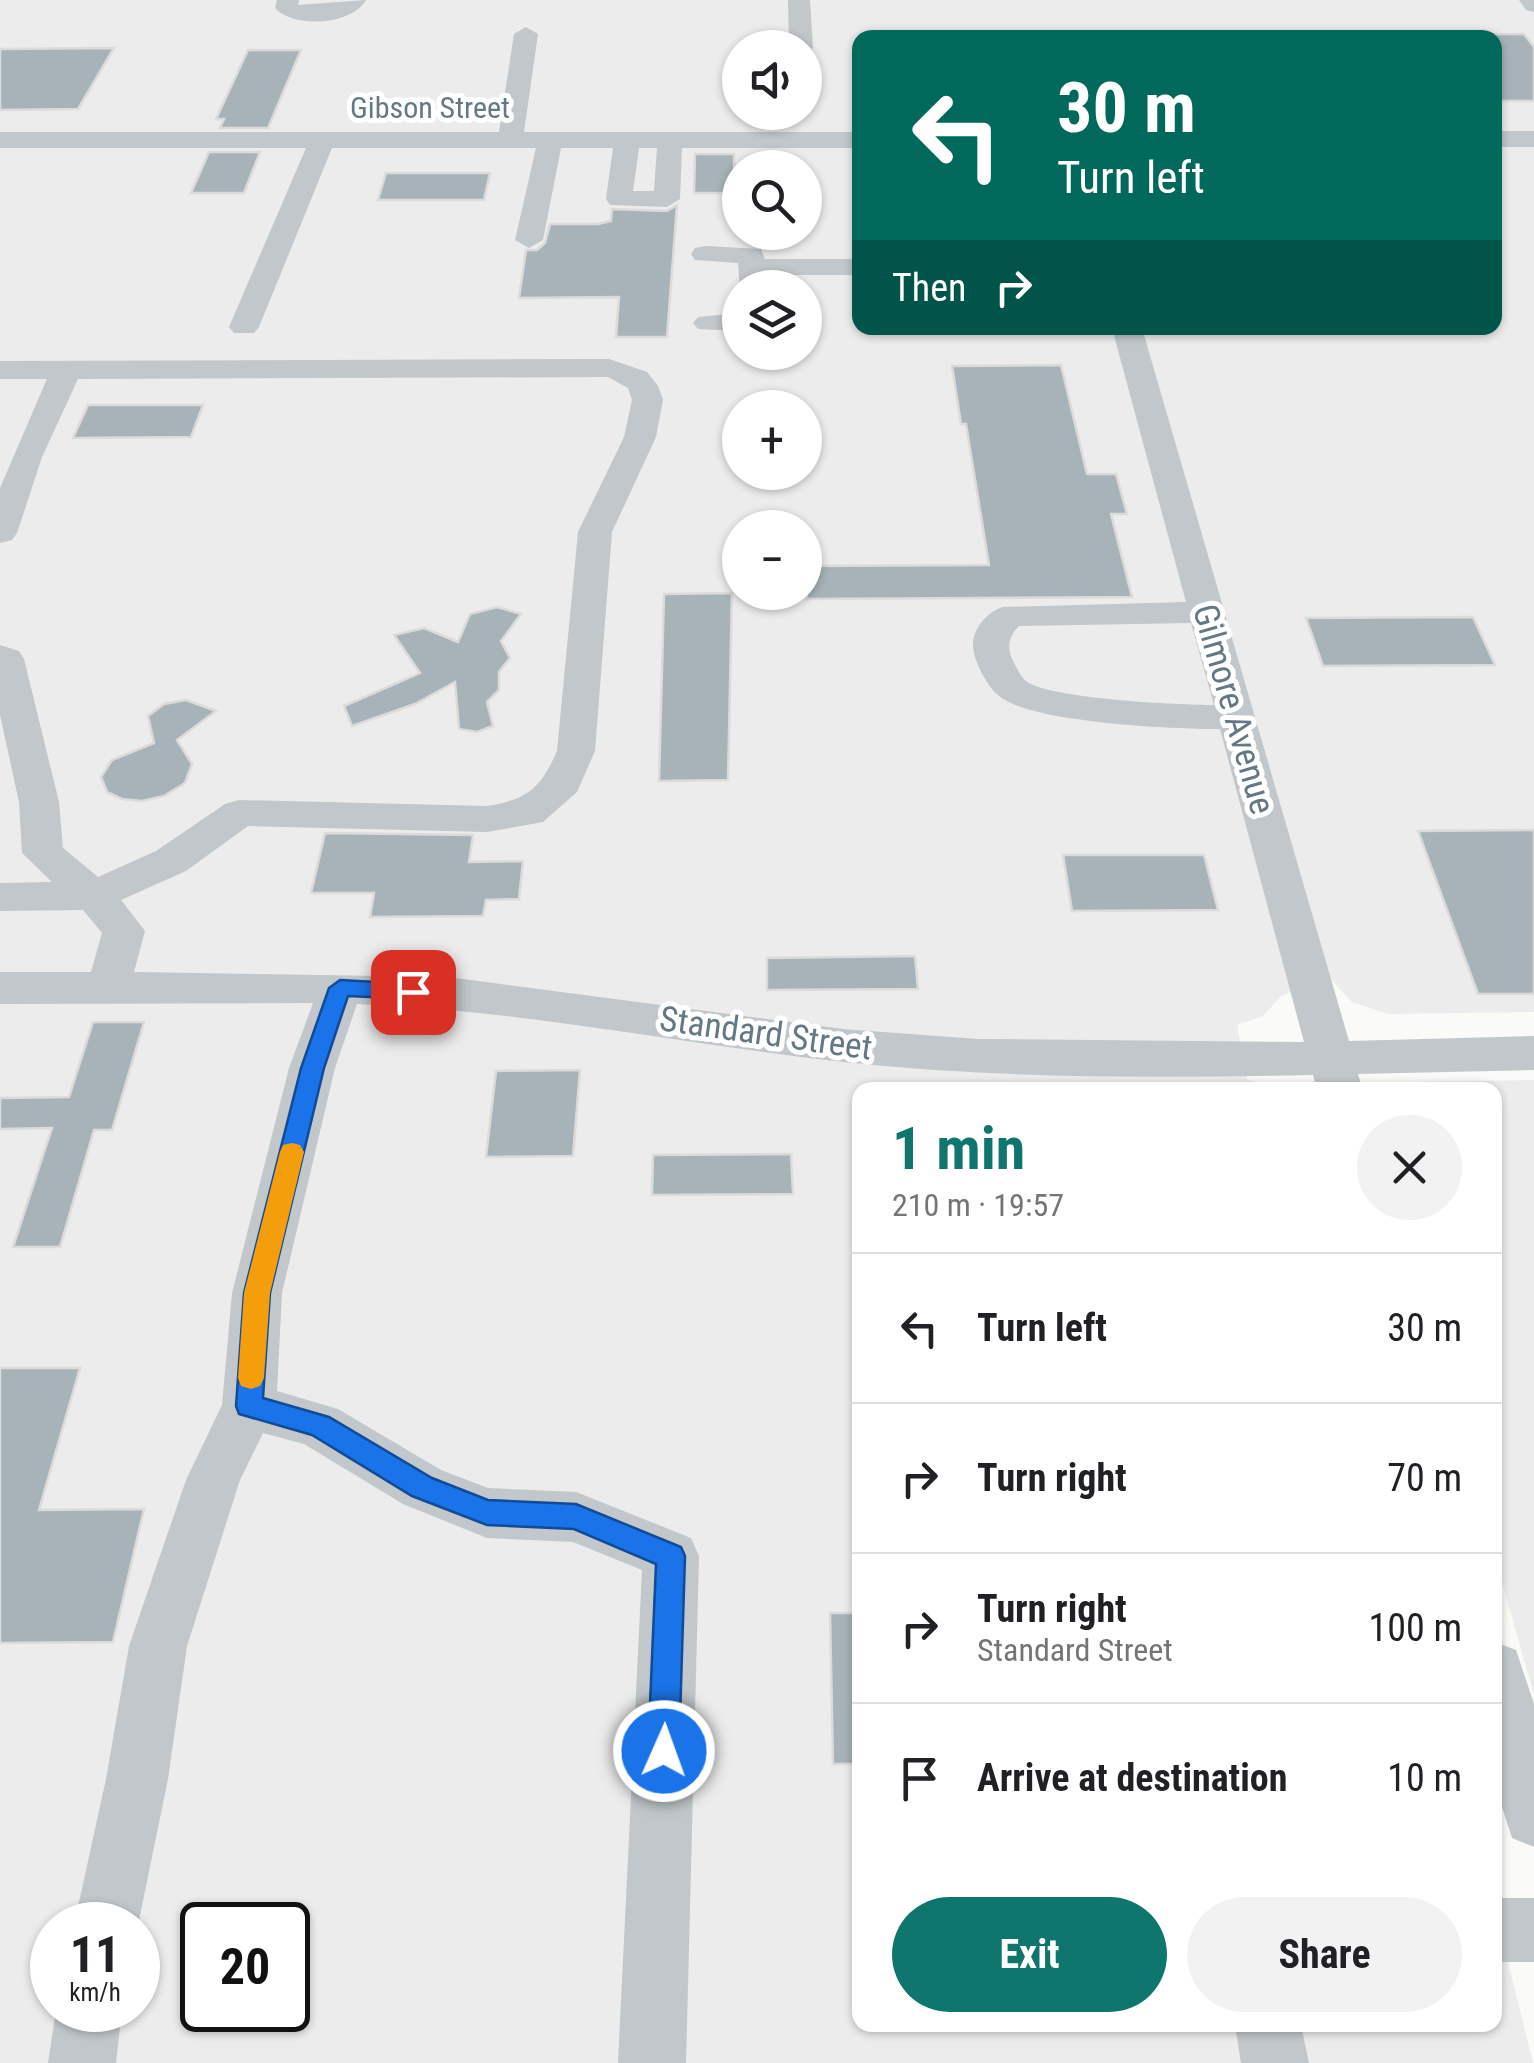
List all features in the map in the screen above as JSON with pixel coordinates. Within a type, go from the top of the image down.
[{"type":"street","points":[[288,0],[286,8],[293,12],[340,12],[352,8],[355,0]]},
{"type":"street","points":[[799,0],[800,30]]},
{"type":"street","points":[[510,140],[526,34]]},
{"type":"street","points":[[803,130],[803,140]]},
{"type":"street","points":[[1502,139],[1534,139]]},
{"type":"street","name":"Gibson Street","points":[[0,140],[852,140]]},
{"type":"street","points":[[244,327],[322,140]]},
{"type":"street","points":[[529,240],[550,140]]},
{"type":"street","points":[[627,140],[619,198],[666,199],[670,140]]},
{"type":"street","points":[[705,254],[752,255],[752,270]]},
{"type":"street","points":[[821,270],[852,267]]},
{"type":"street","points":[[708,323],[722,323]]},
{"type":"street","name":"Gilmore Avenue","points":[[1129,335],[1336,1073]]},
{"type":"street","points":[[0,370],[608,368],[627,373],[643,386],[648,408],[639,444],[608,499],[595,532],[576,751],[562,783],[529,813],[487,819],[239,813],[171,861],[94,896],[0,897]]},
{"type":"street","points":[[0,533],[67,370]]},
{"type":"street","points":[[1206,612],[1016,615],[996,627],[991,638],[992,656],[1002,678],[1028,696],[1156,717],[1236,717]]},
{"type":"street","points":[[0,656],[6,659],[39,802],[43,853],[94,896],[124,931],[108,988]]},
{"type":"street","name":"Standard Street","points":[[0,988],[340,988],[557,1004],[788,1039],[900,1051],[1336,1073],[1534,1053]]},
{"type":"street","points":[[111,1902],[137,1779],[158,1646],[212,1480],[249,1406],[257,1293],[312,1068],[340,988]]},
{"type":"street","points":[[249,1406],[319,1425],[422,1487],[487,1512],[576,1517],[671,1556],[652,2063]]},
{"type":"street","points":[[1502,1696],[1534,1816]]},
{"type":"street","points":[[1502,1930],[1534,1930]]},
{"type":"street","points":[[82,2063],[86,2032]]},
{"type":"street","points":[[1269,2032],[1275,2063]]},
{"type":"shaded area","points":[[0,0],[1534,0],[1534,1012],[1388,1014],[1352,1002],[1329,977],[1281,996],[1263,1016],[1237,1025],[1247,1079],[1256,1082],[852,1082],[852,2032],[1502,2032],[1502,1937],[1533,2063],[0,2063]]},
{"type":"shaded area","points":[[1534,1080],[1534,1695],[1502,1582],[1502,1082],[1408,1082]]},
{"type":"building","points":[[1502,34],[1524,34],[1534,47],[1534,101],[1502,101]]},
{"type":"building","points":[[114,48],[78,109],[0,110],[0,49]]},
{"type":"building","points":[[248,50],[301,50],[268,128],[220,128],[224,119],[216,119]]},
{"type":"building","points":[[209,152],[260,152],[244,193],[191,193]]},
{"type":"building","points":[[695,154],[722,154],[722,193],[694,193]]},
{"type":"building","points":[[386,173],[490,173],[484,200],[378,200]]},
{"type":"building","points":[[677,205],[667,337],[616,337],[619,297],[519,298],[526,250],[537,250],[545,243],[550,224],[598,224],[611,221],[612,209],[667,211]]},
{"type":"building","points":[[1061,365],[1087,474],[1116,474],[1127,514],[1111,514],[1132,597],[822,599],[822,566],[989,565],[966,424],[961,424],[952,366]]},
{"type":"building","points":[[88,405],[203,405],[191,437],[73,438]]},
{"type":"building","points":[[722,593],[722,610],[732,610],[728,780],[659,781],[664,594]]},
{"type":"building","points":[[497,607],[521,614],[501,641],[510,658],[499,672],[499,690],[487,702],[493,726],[477,732],[459,729],[455,682],[415,704],[352,726],[344,706],[420,673],[394,635],[424,628],[458,642],[470,614]]},
{"type":"building","points":[[1473,617],[1495,665],[1323,666],[1306,618]]},
{"type":"building","points":[[186,700],[216,711],[177,740],[192,764],[185,783],[164,796],[142,801],[122,799],[107,792],[101,777],[112,760],[154,743],[148,716],[164,704]]},
{"type":"building","points":[[1534,830],[1534,994],[1478,994],[1418,831]]},
{"type":"building","points":[[325,833],[473,835],[469,862],[523,861],[519,899],[486,900],[483,916],[370,917],[374,893],[311,893]]},
{"type":"building","points":[[1063,855],[1204,855],[1218,910],[1072,911]]},
{"type":"building","points":[[915,956],[918,989],[767,990],[767,958]]},
{"type":"building","points":[[93,1022],[144,1022],[112,1130],[94,1130],[60,1247],[13,1247],[52,1128],[0,1129],[0,1098],[69,1097]]},
{"type":"building","points":[[580,1070],[573,1156],[486,1157],[496,1071]]},
{"type":"building","points":[[791,1154],[793,1194],[652,1195],[653,1155]]},
{"type":"building","points":[[0,1368],[80,1368],[39,1510],[144,1509],[113,1642],[0,1643]]},
{"type":"building","points":[[830,1613],[852,1613],[852,1764],[833,1764]]},
{"type":"slow traffic","points":[[251,1378],[257,1293],[292,1152]]},
{"type":"route","points":[[413,992],[340,988],[312,1068],[257,1293],[249,1406],[319,1425],[422,1487],[487,1512],[576,1517],[671,1556],[664,1751]]}]
